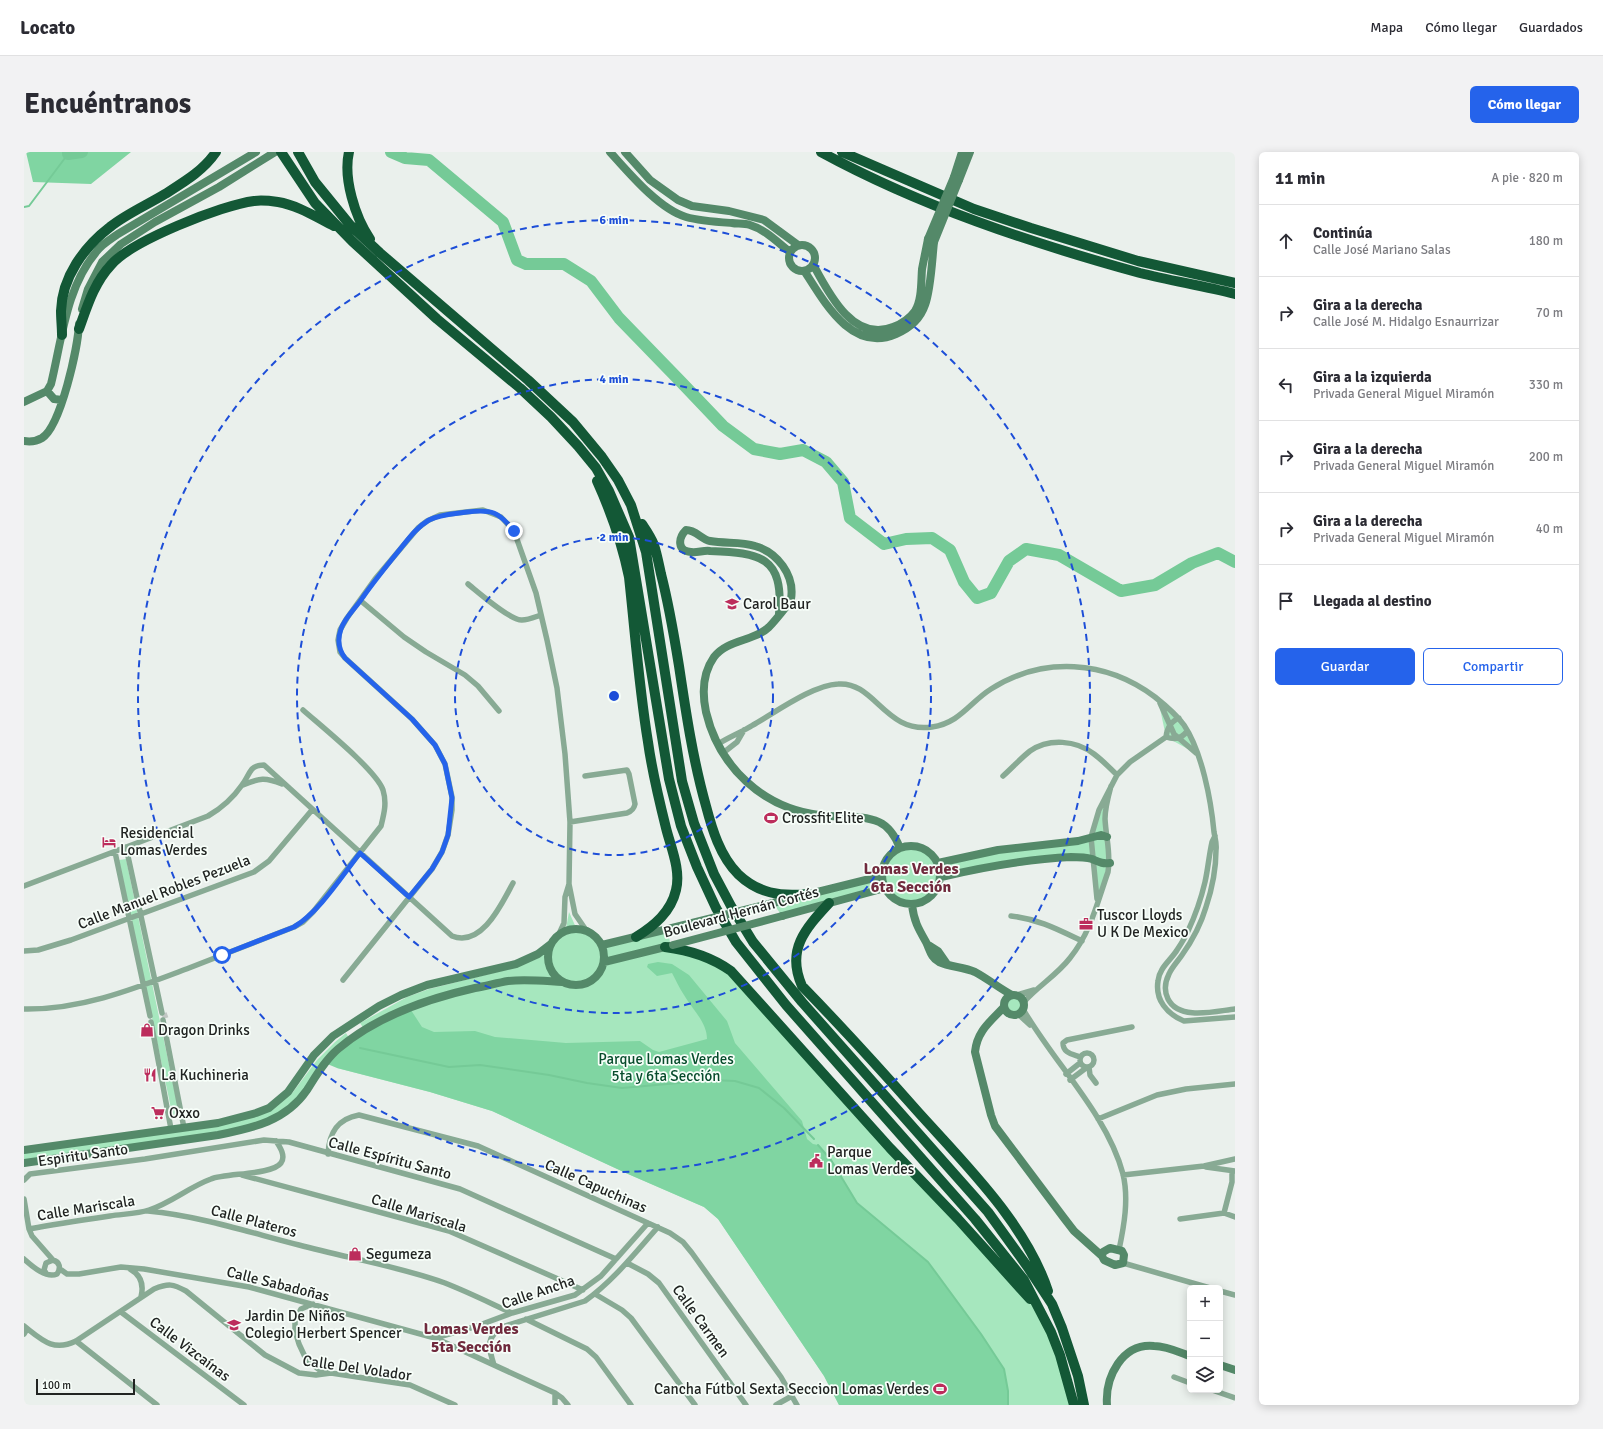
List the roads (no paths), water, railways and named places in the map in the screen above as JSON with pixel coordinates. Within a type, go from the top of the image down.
[{"type":"highway","points":[[62,335],[61,310],[65,287],[74,265],[86,249],[110,227],[183,183],[208,164],[216,152]]},
{"type":"highway","points":[[281,152],[315,203],[338,228],[437,319],[520,388],[551,417],[596,468],[609,491],[629,537],[669,779],[681,826],[697,867],[716,908],[736,942],[786,1005],[975,1219],[1013,1265],[1030,1289],[1060,1355],[1074,1405]]},
{"type":"highway","points":[[298,152],[315,182],[350,225],[528,380],[573,422],[602,457],[618,480],[653,544],[671,614],[698,779],[711,825],[718,843],[728,862],[747,882],[778,895],[807,894]]},
{"type":"highway","points":[[349,152],[347,164],[349,188],[367,234],[380,252]]},
{"type":"highway","points":[[820,152],[911,196],[1025,237],[1141,273],[1235,294]]},
{"type":"highway","points":[[842,152],[974,209],[1031,228],[1138,261],[1235,283]]},
{"type":"highway","points":[[79,329],[96,285],[111,264],[140,243],[226,208],[254,201],[279,202],[300,208],[338,228]]},
{"type":"highway","points":[[578,446],[592,469],[612,515],[623,552],[630,584],[648,743],[657,793],[674,856],[677,873],[676,890],[666,911],[656,924],[636,937]]},
{"type":"highway","points":[[631,505],[646,552],[682,781],[697,830],[714,874],[753,942],[802,1002],[988,1212],[1052,1304]]},
{"type":"highway","points":[[829,903],[812,922],[800,940],[796,950],[796,969],[802,986],[963,1161],[1012,1220],[1042,1272],[1078,1376],[1084,1405]]},
{"type":"highway","points":[[669,946],[705,956],[731,970],[890,1148],[958,1219],[1040,1310]]},
{"type":"street","points":[[24,402],[47,391],[51,384],[72,295],[80,277],[98,250],[118,234],[256,152]]},
{"type":"street","points":[[24,441],[32,441],[43,438],[51,427],[67,388],[79,323],[88,288],[102,262],[121,244],[219,187],[275,152]]},
{"type":"street","points":[[610,152],[635,180],[668,208],[686,217],[717,222],[748,224],[770,235],[790,252]]},
{"type":"street","points":[[625,152],[650,180],[678,200],[692,206],[729,211],[764,220],[798,245],[806,245],[813,250],[816,258],[814,266],[805,272],[797,271],[791,267],[789,260],[790,252],[798,245]]},
{"type":"street","points":[[956,178],[962,152]]},
{"type":"street","points":[[814,266],[838,305],[858,325],[879,331],[889,329],[903,322],[915,311],[919,299],[931,240],[956,178],[970,152]]},
{"type":"street","points":[[805,272],[837,317],[851,330],[868,338],[890,337],[913,325],[919,318],[926,304],[931,240]]},
{"type":"street","points":[[47,391],[54,399],[62,400]]},
{"type":"street","points":[[24,1150],[184,1128],[234,1119],[269,1108],[288,1092],[305,1066],[323,1045],[354,1021],[379,1006],[401,995],[428,985],[516,964],[538,954],[551,944],[559,934],[564,923],[565,897],[569,884],[570,822],[566,754],[557,688],[541,615],[525,560],[514,531],[501,517],[492,512],[483,510],[440,515],[427,521],[418,528],[376,579],[347,618],[340,630],[338,640],[340,652],[362,676],[412,719],[435,745],[445,764],[451,792],[452,810],[448,835],[442,852],[432,869],[343,980]]},
{"type":"street","points":[[779,614],[780,600],[778,579],[776,573],[763,559],[753,554],[708,550],[690,552],[680,545],[680,538],[682,534],[686,530],[692,530],[708,541],[754,545],[768,551],[782,565],[790,582],[791,599],[768,628],[733,643],[718,652],[708,666],[703,689],[708,719],[718,744],[735,771],[752,788],[775,802],[806,813],[865,818],[880,822],[890,831],[900,848]]},
{"type":"street","points":[[468,584],[499,609],[517,619],[522,620],[541,615]]},
{"type":"street","points":[[361,601],[404,637],[465,675],[478,686],[499,711]]},
{"type":"street","points":[[718,744],[807,694],[824,686],[840,683],[855,687],[869,696],[898,721],[912,727],[932,727],[950,722],[966,711],[988,690],[1008,679],[1029,671],[1050,667],[1079,666],[1112,673],[1143,688],[1179,718],[1187,731],[1197,754],[1208,789],[1215,836],[1216,851],[1212,883],[1206,908],[1196,932],[1183,954],[1169,973],[1165,988],[1169,1001],[1177,1009],[1188,1013],[1235,1009]]},
{"type":"street","points":[[1158,699],[1174,734],[1197,754]]},
{"type":"street","points":[[24,1009],[56,1007],[82,1003],[144,985],[294,927],[303,922],[313,912],[381,826],[386,801],[382,789],[370,771],[303,710]]},
{"type":"street","points":[[1098,901],[1092,859],[1091,838],[1098,810],[1117,775],[1130,762],[1166,737],[1170,724],[1179,718]]},
{"type":"street","points":[[723,753],[737,742],[744,730]]},
{"type":"street","points":[[1166,737],[1172,739],[1178,738],[1187,731]]},
{"type":"street","points":[[1003,776],[1030,751],[1045,744],[1062,742],[1079,745],[1094,753],[1117,775]]},
{"type":"street","points":[[24,886],[208,816],[221,808],[243,785],[252,769],[260,765],[266,766],[312,810],[452,936],[464,938],[472,936],[485,926],[495,914],[513,883]]},
{"type":"street","points":[[570,822],[632,812],[635,808],[627,770],[585,776]]},
{"type":"street","points":[[243,785],[254,780],[268,778],[284,784]]},
{"type":"street","points":[[1000,989],[1005,1007],[1015,1015],[1022,1008],[1034,990],[1058,972],[1082,941],[1089,928],[1110,862],[1105,809],[1111,786]]},
{"type":"street","name":"Calle Manuel Robles Pezuela","points":[[24,951],[53,946],[242,877],[262,868],[270,861],[312,810]]},
{"type":"street","points":[[938,863],[998,850],[1078,841],[1101,835],[1107,837]]},
{"type":"street","points":[[1215,836],[1212,842],[1205,882],[1198,907],[1188,931],[1177,951],[1163,968],[1158,980],[1158,995],[1165,1009],[1176,1018],[1184,1021],[1235,1017]]},
{"type":"street","points":[[911,845],[922,847],[932,853],[938,863],[941,878],[938,888],[932,897],[923,903],[912,905],[896,901],[885,888],[882,876],[884,864],[890,854],[900,848],[911,845]]},
{"type":"street","points":[[126,847],[163,1013]]},
{"type":"street","points":[[114,852],[149,1008],[149,1016]]},
{"type":"street","points":[[941,878],[985,867],[1042,859],[1079,857],[1092,859],[1101,864],[1110,862]]},
{"type":"street","name":"Boulevard Hernán Cortés","points":[[602,945],[882,876]]},
{"type":"street","points":[[24,1163],[244,1130],[263,1124],[276,1118],[299,1101],[316,1075],[337,1050],[361,1032],[409,1007],[457,992],[507,981],[522,980],[562,982],[575,985],[588,983],[599,974],[604,962],[604,953],[602,945],[578,921],[573,907],[573,898],[569,884]]},
{"type":"street","name":"Boulevard Hernán Cortés","points":[[604,962],[885,888]]},
{"type":"street","points":[[912,905],[914,920],[918,930],[927,944],[938,951],[947,964],[973,971],[986,978],[1000,989],[1021,997],[1022,1008],[1033,1027],[1098,1119],[1113,1148],[1123,1174],[1125,1216],[1122,1232],[1116,1249]]},
{"type":"street","points":[[565,907],[573,907]]},
{"type":"street","points":[[1011,916],[1031,919],[1048,924],[1082,941]]},
{"type":"street","points":[[559,934],[571,929],[586,930]]},
{"type":"street","points":[[551,944],[548,962],[553,974],[562,982]]},
{"type":"street","points":[[1034,990],[1008,996],[1005,1007],[981,1031],[976,1042],[975,1052],[991,1115],[995,1126],[1074,1231],[1092,1247],[1103,1253],[1116,1249],[1123,1253],[1124,1260]]},
{"type":"street","points":[[164,1020],[164,1028],[184,1128]]},
{"type":"street","points":[[354,1021],[361,1032]]},
{"type":"street","points":[[150,1022],[153,1031],[171,1130]]},
{"type":"street","points":[[1080,1057],[1067,1052],[1063,1048],[1063,1043],[1067,1040],[1132,1027]]},
{"type":"street","points":[[344,1028],[351,1039]]},
{"type":"street","points":[[155,1042],[167,1040]]},
{"type":"street","points":[[1070,1080],[1094,1063],[1092,1056],[1086,1053],[1080,1057]]},
{"type":"street","points":[[1080,1057],[1080,1063]]},
{"type":"street","points":[[1066,1074],[1080,1063]]},
{"type":"street","points":[[1080,1063],[1087,1068],[1096,1083]]},
{"type":"street","points":[[1098,1119],[1157,1095],[1186,1089],[1235,1084]]},
{"type":"street","name":"Calle Capuchinas","points":[[328,1154],[328,1141],[334,1130],[342,1122],[350,1117],[358,1115],[478,1146],[658,1227],[683,1242],[781,1377],[797,1405]]},
{"type":"street","name":"Calle Espíritu Santo","points":[[145,1159],[264,1140],[289,1142],[328,1154],[460,1189],[616,1259]]},
{"type":"street","name":"Calle Plateros","points":[[148,1211],[211,1179],[227,1175],[242,1175],[275,1168],[281,1164],[283,1154],[276,1141]]},
{"type":"street","name":"Espiritu Santo","points":[[24,1179],[30,1174],[145,1159]]},
{"type":"street","points":[[1123,1174],[1204,1166],[1232,1160]]},
{"type":"street","points":[[1224,1213],[1234,1180],[1232,1171],[1226,1166],[1232,1160]]},
{"type":"street","points":[[1204,1166],[1232,1171]]},
{"type":"street","name":"Calle Mariscala","points":[[242,1175],[449,1231],[583,1290]]},
{"type":"street","points":[[24,1199],[29,1228],[36,1242],[59,1265],[60,1269],[57,1274],[50,1276],[38,1270],[24,1259]]},
{"type":"street","name":"Calle Plateros","points":[[148,1211],[176,1214],[222,1224],[299,1245],[418,1274],[446,1284],[512,1313]]},
{"type":"street","name":"Calle Mariscala","points":[[29,1228],[148,1211]]},
{"type":"street","points":[[1180,1219],[1224,1213],[1235,1217]]},
{"type":"street","name":"Calle Ancha","points":[[435,1338],[574,1295],[601,1276],[648,1223]]},
{"type":"street","name":"Calle Ancha","points":[[494,1365],[489,1348],[490,1338],[496,1331],[500,1328],[526,1319],[585,1301],[595,1294],[627,1263],[658,1227]]},
{"type":"street","points":[[1103,1253],[1104,1260],[1111,1264],[1118,1265],[1124,1260]]},
{"type":"street","points":[[46,1273],[44,1270],[46,1263],[53,1260]]},
{"type":"street","points":[[1124,1260],[1200,1285]]},
{"type":"street","name":"Calle Carmen","points":[[627,1263],[648,1274],[659,1283],[746,1405]]},
{"type":"street","points":[[128,1267],[138,1275],[141,1281],[143,1289],[141,1297]]},
{"type":"street","name":"Calle Sabadoñas","points":[[60,1269],[67,1274],[79,1274],[128,1267],[144,1269],[248,1287],[314,1304],[435,1338],[555,1393],[568,1405]]},
{"type":"street","name":"Calle Del Volador","points":[[25,1330],[46,1342],[58,1346],[69,1344],[121,1312],[141,1297],[166,1284],[186,1291],[265,1355],[299,1373],[316,1375],[331,1373],[410,1385],[455,1405]]},
{"type":"street","points":[[1223,1292],[1235,1295]]},
{"type":"street","points":[[595,1294],[622,1310],[631,1318],[695,1405]]},
{"type":"street","points":[[314,1304],[301,1309],[295,1320],[295,1331],[306,1359],[318,1369],[331,1373]]},
{"type":"street","name":"Calle Vizcaínas","points":[[121,1312],[244,1405]]},
{"type":"street","points":[[526,1319],[587,1349],[596,1357],[631,1405]]},
{"type":"street","points":[[76,1341],[157,1405]]},
{"type":"street","points":[[1107,1405],[1110,1376],[1117,1363],[1130,1351],[1145,1346],[1154,1345],[1187,1355]]},
{"type":"street","points":[[1223,1366],[1235,1370]]},
{"type":"street","points":[[1174,1378],[1187,1382]]},
{"type":"street","points":[[555,1393],[555,1405]]},
{"type":"street","points":[[1221,1393],[1235,1398]]},
{"type":"street","points":[[776,1405],[792,1396]]},
{"type":"waterway","points":[[68,152],[68,154],[82,152]]},
{"type":"waterway","points":[[391,152],[405,158],[429,160],[503,222],[517,260],[526,264],[564,264],[591,281],[619,318],[723,426],[754,449],[780,454],[803,450],[826,462],[843,482],[850,518],[884,544],[906,539],[932,538],[950,550],[964,582],[977,598],[991,593],[1009,561],[1026,549],[1059,555],[1121,591],[1155,585],[1192,563],[1218,553],[1235,562]]},
{"type":"waterway","points":[[24,207],[29,206],[68,154]]},
{"type":"waterway","points":[[360,1048],[449,1067],[480,1065],[622,1088],[713,1080],[735,1081],[759,1088],[784,1108],[814,1139]]},
{"type":"waterway","points":[[818,1145],[831,1160],[857,1203],[928,1262],[981,1334],[1004,1369],[1008,1391],[1008,1405]]},
{"type":"tunnel","points":[[164,1013],[166,1019]]},
{"type":"place","name":"Carol Baur","points":[[732,604]]},
{"type":"place","name":"Crossfit Elite","points":[[771,818]]},
{"type":"place","name":"Residencial Lomas Verdes","points":[[109,842]]},
{"type":"place","name":"Tuscor Lloyds U K De Mexico","points":[[1086,924]]},
{"type":"place","name":"Dragon Drinks","points":[[147,1030]]},
{"type":"place","name":"La Kuchineria","points":[[150,1075]]},
{"type":"place","name":"Oxxo","points":[[158,1113]]},
{"type":"place","name":"Parque Lomas Verdes","points":[[816,1161]]},
{"type":"place","name":"Segumeza","points":[[355,1254]]},
{"type":"place","name":"Jardin De Niños Colegio Herbert Spencer","points":[[234,1325]]},
{"type":"place","name":"Cancha Fútbol Sexta Seccion Lomas Verdes","points":[[940,1389]]},
{"type":"district","name":"Lomas Verdes 6ta Sección","points":[[911,877]]},
{"type":"district","name":"Lomas Verdes 5ta Sección","points":[[471,1337]]},
{"type":"park label","name":"Parque Lomas Verdes 5ta y 6ta Sección","points":[[666,1068]]}]
